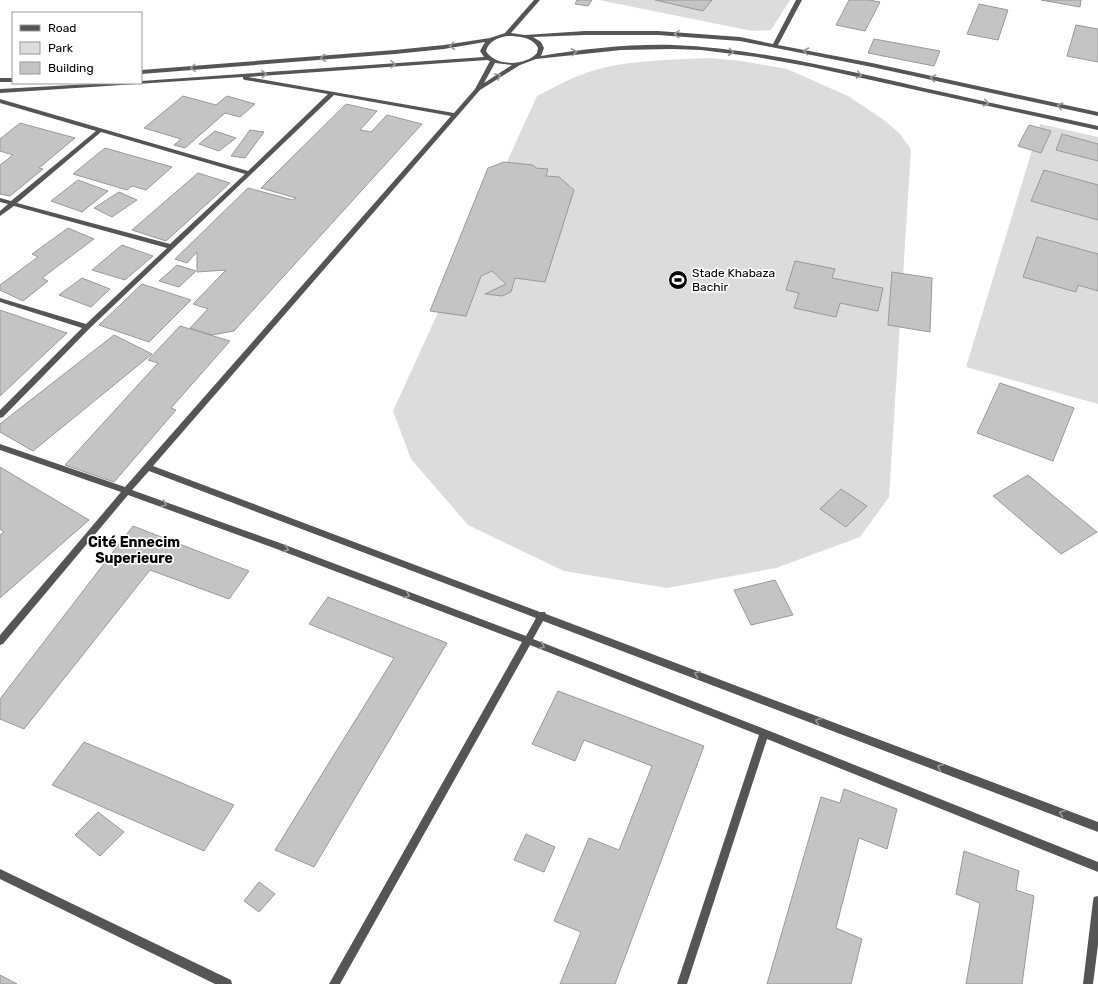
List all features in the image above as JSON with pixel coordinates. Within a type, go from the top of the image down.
[{"type":"street","points":[[507,34],[538,0]]},
{"type":"street","points":[[775,45],[799,0]]},
{"type":"street","points":[[142,72],[401,52],[444,47],[491,39],[507,34],[525,36],[586,32],[658,33],[740,39],[775,45],[979,87],[1098,114]]},
{"type":"street","points":[[525,36],[539,43],[541,48],[540,53],[535,58]]},
{"type":"street","points":[[491,39],[486,42],[482,51],[491,60]]},
{"type":"street","points":[[477,90],[519,64],[535,58],[580,51],[630,47],[673,47],[728,51],[810,64],[1098,128]]},
{"type":"street","points":[[0,641],[127,490],[477,90],[491,60]]},
{"type":"street","points":[[142,83],[491,60],[506,64],[519,64]]},
{"type":"street","points":[[232,76],[455,115]]},
{"type":"street","points":[[0,80],[12,80]]},
{"type":"street","points":[[0,91],[122,84]]},
{"type":"street","points":[[0,415],[87,327],[332,94]]},
{"type":"street","points":[[0,101],[249,174]]},
{"type":"street","points":[[0,214],[100,130]]},
{"type":"street","points":[[0,200],[172,247]]},
{"type":"street","points":[[0,300],[87,327]]},
{"type":"street","points":[[0,447],[127,490],[528,640],[1098,867]]},
{"type":"street","points":[[147,467],[1098,827]]},
{"type":"street","points":[[334,984],[542,616]]},
{"type":"street","points":[[682,984],[764,733]]},
{"type":"street","points":[[0,874],[227,984]]},
{"type":"street","points":[[1088,984],[1098,901]]},
{"type":"green space","points":[[599,0],[790,0],[771,30],[752,31]]},
{"type":"green space","name":"Stade Khabaza Bachir","points":[[708,58],[742,61],[787,69],[848,96],[884,120],[899,133],[911,149],[889,497],[860,537],[776,568],[667,588],[564,571],[468,525],[411,459],[393,411],[537,96],[575,77],[611,66],[660,60]]},
{"type":"green space","points":[[1040,124],[1098,137],[1098,404],[966,367]]},
{"type":"building","points":[[577,0],[592,0],[588,6],[575,4]]},
{"type":"building","points":[[655,0],[712,0],[703,11]]},
{"type":"building","points":[[849,0],[869,0],[880,2],[865,31],[836,25]]},
{"type":"building","points":[[1041,0],[1081,0],[1080,7]]},
{"type":"building","points":[[979,4],[1008,10],[998,40],[967,34]]},
{"type":"building","points":[[1076,25],[1098,29],[1098,62],[1067,56]]},
{"type":"building","points":[[874,39],[940,51],[934,66],[868,53]]},
{"type":"building","points":[[183,96],[216,105],[227,96],[255,104],[240,117],[225,113],[185,148],[174,145],[181,139],[144,128]]},
{"type":"building","points":[[346,104],[377,111],[360,130],[371,132],[387,115],[422,124],[234,331],[212,335],[190,328],[208,309],[193,304],[226,270],[197,272],[197,252],[187,263],[175,259],[248,188],[293,200],[296,198],[261,188]]},
{"type":"building","points":[[20,123],[75,138],[39,168],[43,169],[10,196],[0,194],[0,165],[13,155],[0,151],[0,139]]},
{"type":"building","points":[[1029,125],[1051,131],[1041,153],[1018,146]]},
{"type":"building","points":[[250,130],[264,132],[245,158],[231,156]]},
{"type":"building","points":[[215,131],[236,138],[219,151],[199,144]]},
{"type":"building","points":[[1062,134],[1098,144],[1098,161],[1056,150]]},
{"type":"building","points":[[105,148],[172,167],[146,190],[132,186],[127,190],[73,174]]},
{"type":"building","points":[[504,162],[533,165],[536,168],[548,169],[546,176],[559,177],[574,190],[545,282],[515,278],[511,292],[502,296],[485,294],[506,284],[492,271],[481,276],[466,316],[430,311],[488,168]]},
{"type":"building","points":[[1044,170],[1098,185],[1098,220],[1031,201]]},
{"type":"building","points":[[198,173],[230,183],[166,241],[132,230]]},
{"type":"building","points":[[78,180],[108,191],[82,212],[51,201]]},
{"type":"building","points":[[119,192],[137,200],[112,217],[94,208]]},
{"type":"building","points":[[68,228],[94,239],[42,278],[48,281],[23,301],[0,290],[0,285],[38,257],[32,254]]},
{"type":"building","points":[[1037,237],[1098,254],[1098,291],[1078,285],[1076,292],[1023,277]]},
{"type":"building","points":[[122,245],[153,256],[125,280],[92,270]]},
{"type":"building","points":[[795,261],[835,269],[832,278],[883,288],[878,311],[840,303],[836,317],[794,308],[799,293],[786,290]]},
{"type":"building","points":[[177,265],[196,271],[179,287],[159,281]]},
{"type":"building","points":[[892,272],[932,278],[930,332],[888,325]]},
{"type":"building","points":[[82,278],[110,289],[91,307],[59,295]]},
{"type":"building","points":[[142,284],[191,300],[149,342],[99,325]]},
{"type":"building","points":[[0,310],[67,333],[0,396]]},
{"type":"building","points":[[180,326],[230,341],[171,408],[176,410],[114,482],[65,465],[158,363],[148,360]]},
{"type":"building","points":[[114,335],[152,354],[33,451],[0,432],[0,424]]},
{"type":"building","points":[[1000,383],[1074,408],[1053,461],[977,433]]},
{"type":"building","points":[[0,467],[89,520],[0,598],[0,535],[4,532],[0,529]]},
{"type":"building","points":[[1028,475],[1097,532],[1061,554],[993,496]]},
{"type":"building","points":[[841,489],[867,506],[846,527],[820,509]]},
{"type":"building","points":[[133,526],[249,571],[229,599],[150,570],[24,729],[0,719],[0,699]]},
{"type":"building","points":[[775,580],[793,615],[751,625],[734,590]]},
{"type":"building","points":[[328,597],[447,643],[314,867],[275,850],[394,658],[309,624]]},
{"type":"building","points":[[558,691],[704,746],[615,984],[560,984],[581,932],[554,921],[589,838],[619,850],[652,766],[584,740],[575,761],[532,744]]},
{"type":"building","points":[[84,742],[234,805],[204,851],[52,785]]},
{"type":"building","points":[[844,789],[897,809],[887,849],[859,838],[836,928],[862,939],[851,984],[767,984],[821,797],[840,803]]},
{"type":"building","points":[[98,812],[124,832],[100,856],[75,835]]},
{"type":"building","points":[[526,834],[555,847],[544,872],[514,860]]},
{"type":"building","points":[[964,851],[1019,871],[1016,890],[1034,896],[1022,984],[966,984],[980,903],[956,894]]},
{"type":"building","points":[[259,882],[275,894],[259,912],[244,901]]},
{"type":"building","points":[[0,975],[17,984],[0,984]]},
{"type":"place","name":"Stade Khabaza Bachir","points":[[678,280]]},
{"type":"district","name":"Cité Ennecim Superieure","points":[[134,550]]}]
